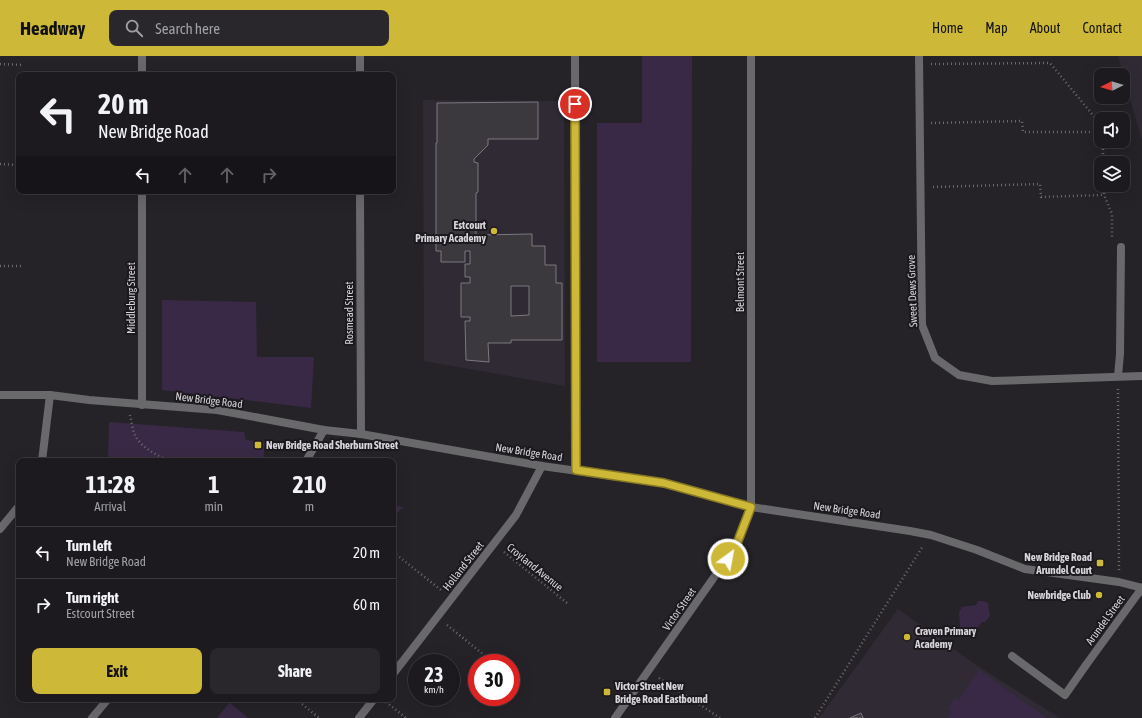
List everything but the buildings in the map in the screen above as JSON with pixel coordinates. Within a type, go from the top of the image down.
[{"type":"street","points":[[142,56],[142,72]]},
{"type":"street","points":[[360,56],[360,72]]},
{"type":"street","points":[[575,56],[576,470]]},
{"type":"street","name":"Belmont Street","points":[[751,56],[751,507]]},
{"type":"street","name":"Sweet Dews Grove","points":[[919,60],[922,325],[935,358],[959,375],[992,381],[1142,376]]},
{"type":"street","name":"Middleburg Street","points":[[142,194],[142,405]]},
{"type":"street","name":"Rosmead Street","points":[[360,194],[361,434]]},
{"type":"street","points":[[1118,376],[1120,354],[1121,247]]},
{"type":"street","name":"New Bridge Road","points":[[0,395],[50,395],[142,405],[218,410],[324,430],[361,434],[542,466],[664,483],[751,507],[930,535],[977,550],[1025,569],[1119,582],[1142,588]]},
{"type":"street","points":[[42,458],[50,395]]},
{"type":"street","points":[[308,458],[324,430]]},
{"type":"street","name":"Holland Street","points":[[396,670],[516,515],[542,466]]},
{"type":"street","name":"Victor Street","points":[[615,718],[736,546],[751,507]]},
{"type":"street","points":[[0,529],[16,510]]},
{"type":"street","name":"Arundel Street","points":[[1012,656],[1065,695],[1142,588]]},
{"type":"street","points":[[92,718],[105,702]]},
{"type":"street","points":[[359,718],[372,702]]},
{"type":"path","points":[[919,60],[1050,63],[1094,117]]},
{"type":"path","points":[[0,64],[23,64]]},
{"type":"path","points":[[920,124],[1022,122],[1023,132],[1094,132]]},
{"type":"path","points":[[0,164],[16,165]]},
{"type":"path","points":[[920,187],[1040,184],[1041,197],[1104,194],[1112,214],[1112,246],[1121,247]]},
{"type":"path","points":[[0,266],[23,266]]},
{"type":"path","points":[[1118,376],[1119,582]]},
{"type":"path","points":[[127,403],[135,436],[141,443],[162,458]]},
{"type":"path","points":[[815,718],[930,535]]},
{"type":"path","name":"Croyland Avenue","points":[[494,544],[567,603]]},
{"type":"path","points":[[396,554],[452,598]]},
{"type":"path","points":[[437,617],[483,654]]},
{"type":"path","points":[[649,671],[720,718]]},
{"type":"path","points":[[300,702],[319,718]]},
{"type":"path","points":[[386,702],[406,718]]},
{"type":"shaded area","points":[[642,56],[692,56],[691,362],[597,362],[597,123],[642,123]]},
{"type":"shaded area","points":[[1118,56],[1142,56],[1142,141],[1130,98],[1130,68],[1121,68]]},
{"type":"shaded area","name":"Estcourt Primary Academy","points":[[423,100],[564,101],[565,386],[424,361]]},
{"type":"shaded area","points":[[162,300],[256,302],[257,357],[314,357],[311,408],[162,390]]},
{"type":"shaded area","points":[[109,422],[244,432],[246,440],[265,442],[263,458],[108,458]]},
{"type":"shaded area","points":[[396,506],[403,507],[396,515]]},
{"type":"shaded area","points":[[978,601],[988,603],[990,616],[985,622],[982,622],[975,631],[967,633],[960,627],[959,612],[962,607],[976,605]]},
{"type":"shaded area","name":"Craven Primary Academy","points":[[898,609],[976,665],[1060,718],[819,718]]},
{"type":"shaded area","points":[[979,670],[1047,718],[948,718],[951,712],[948,709],[955,698],[959,700]]},
{"type":"shaded area","points":[[230,703],[248,718],[217,718]]},
{"type":"place","name":"Estcourt Primary Academy","points":[[494,231]]},
{"type":"place","name":"New Bridge Road Sherburn Street","points":[[258,445]]},
{"type":"place","name":"New Bridge Road Arundel Court","points":[[1100,563]]},
{"type":"place","name":"Newbridge Club","points":[[1099,595]]},
{"type":"place","name":"Craven Primary Academy","points":[[907,637]]},
{"type":"place","name":"Victor Street New Bridge Road Eastbound","points":[[607,692]]},
{"type":"route","points":[[575,104],[576,470],[664,483],[751,507],[736,546],[728,559]]}]
